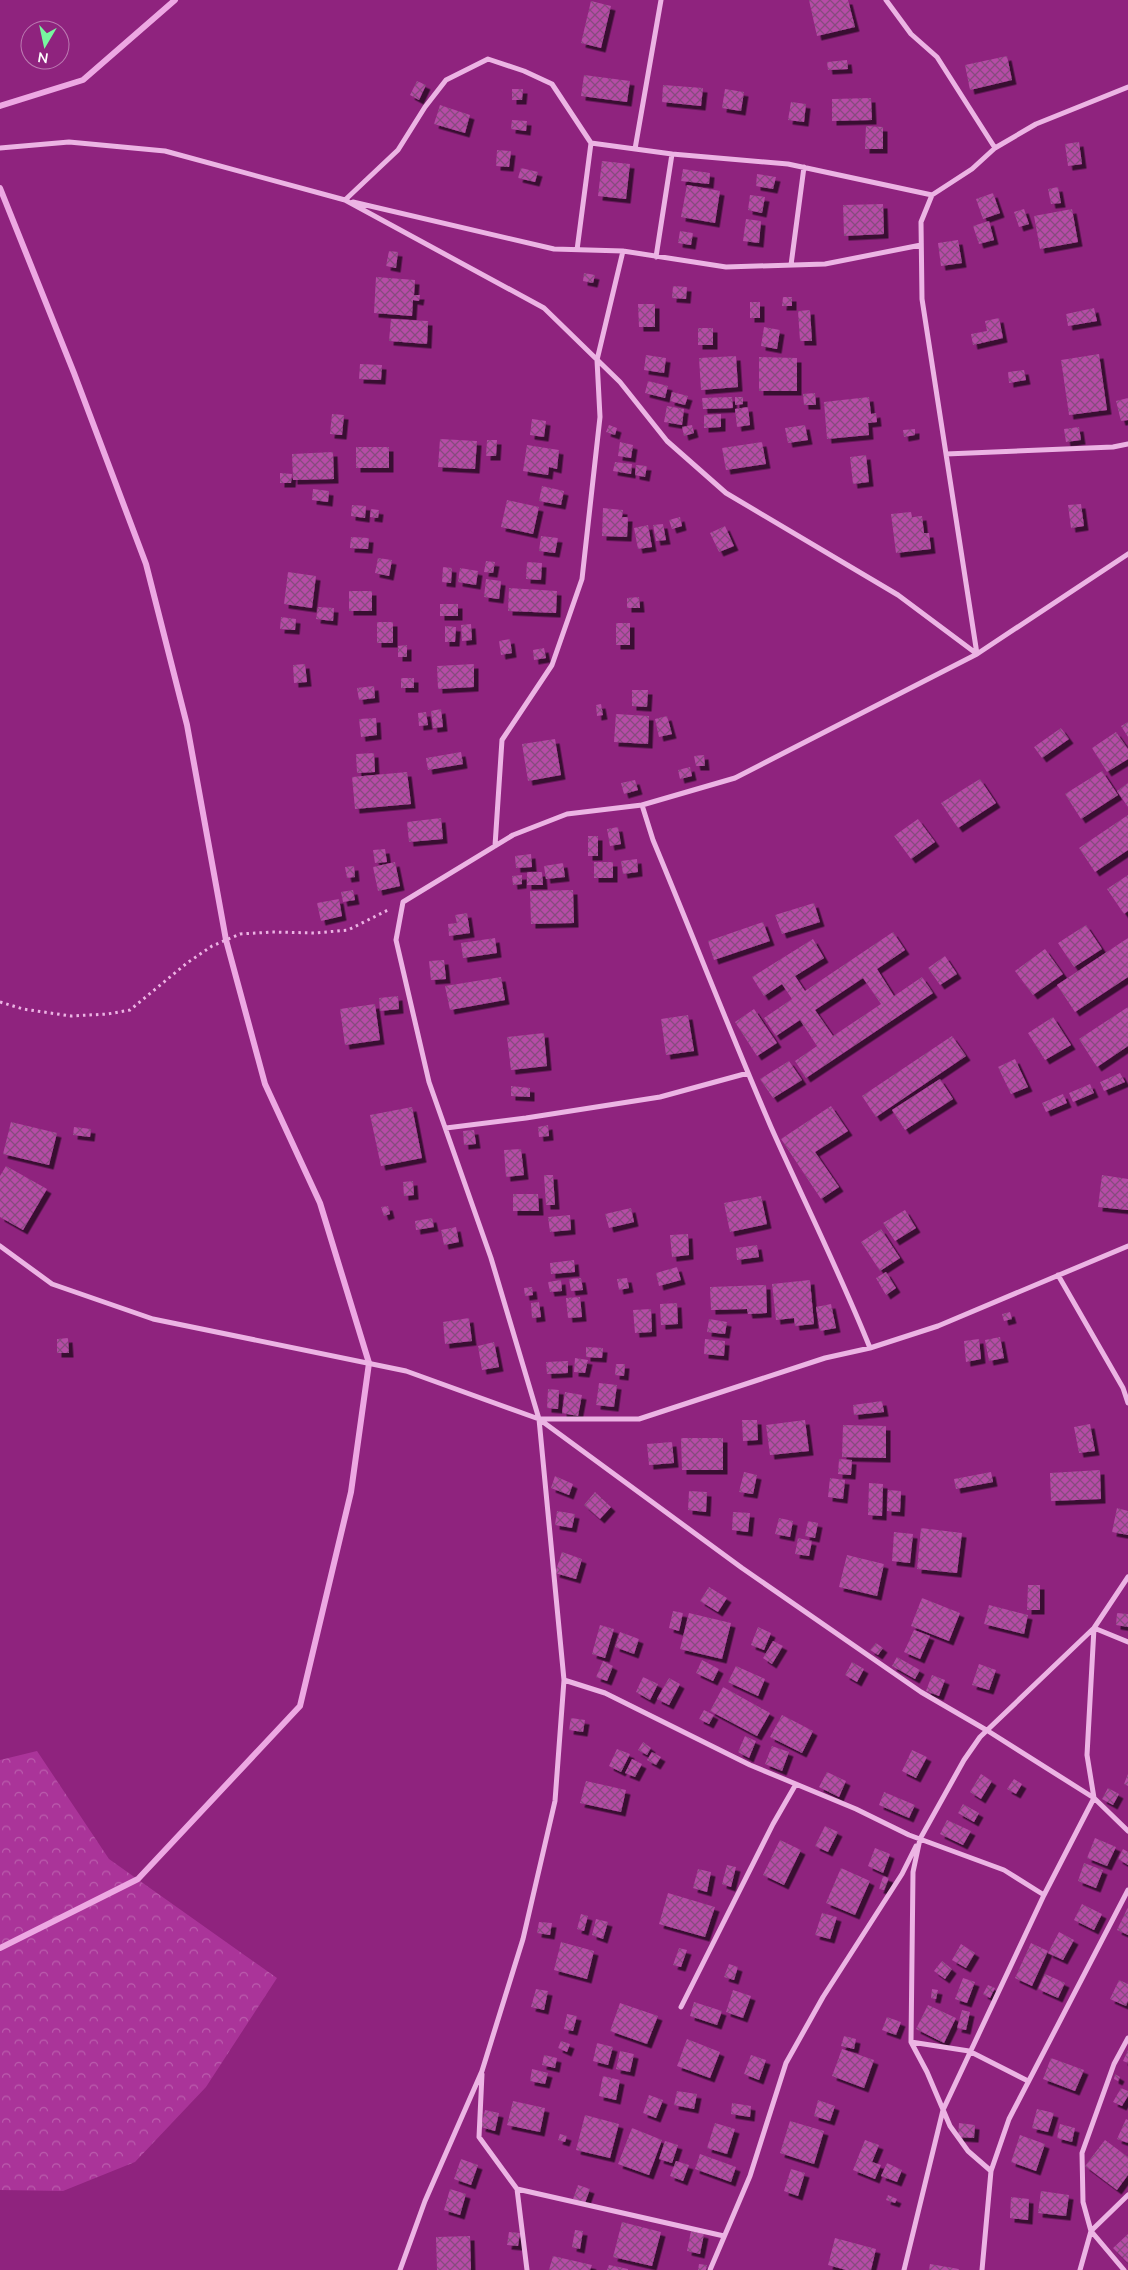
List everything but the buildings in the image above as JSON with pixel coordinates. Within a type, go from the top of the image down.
[{"type":"street","points":[[635,149],[661,0]]},
{"type":"street","points":[[886,0],[911,34],[937,57],[995,148]]},
{"type":"street","points":[[345,200],[398,150],[425,107],[446,80],[488,59],[524,71],[552,84],[591,143],[577,250]]},
{"type":"street","points":[[977,654],[922,298],[921,222],[932,195],[972,169],[995,148],[1036,124],[1128,87]]},
{"type":"street","points":[[0,148],[69,142],[165,151],[345,200],[554,249],[623,251],[726,267],[826,264],[921,245]]},
{"type":"street","points":[[591,143],[672,154],[804,167],[932,195]]},
{"type":"street","points":[[656,256],[672,154]]},
{"type":"street","points":[[791,265],[804,167]]},
{"type":"street","points":[[345,200],[544,308],[620,382],[667,440],[726,493],[898,596],[977,654]]},
{"type":"street","points":[[495,846],[502,740],[552,666],[582,579],[600,417],[598,360],[623,251]]},
{"type":"street","points":[[946,454],[1113,448],[1128,444]]},
{"type":"street","points":[[400,2270],[425,2201],[482,2071],[523,1939],[555,1801],[564,1680],[539,1419],[491,1258],[429,1082],[396,940],[404,902],[513,835],[568,814],[642,805],[735,778],[977,654],[1128,554]]},
{"type":"street","points":[[642,805],[653,840],[748,1073],[847,1291],[870,1348]]},
{"type":"street","points":[[446,1128],[526,1118],[660,1097],[748,1073]]},
{"type":"street","points":[[0,1246],[52,1284],[153,1319],[406,1372],[539,1419],[742,1568],[921,1692],[988,1731],[1094,1798],[1128,1831]]},
{"type":"street","points":[[539,1419],[639,1419],[825,1358],[870,1348],[938,1326],[1128,1246]]},
{"type":"street","points":[[1058,1275],[1123,1388],[1128,1403]]},
{"type":"street","points":[[710,2270],[750,2176],[786,2063],[823,1997],[902,1874],[964,1760],[980,1737],[1094,1628],[1128,1577]]},
{"type":"street","points":[[1094,1628],[1128,1642]]},
{"type":"street","points":[[904,2270],[943,2110],[969,2051],[1044,1895],[1094,1798],[1086,1755],[1094,1628]]},
{"type":"street","points":[[564,1680],[605,1693],[750,1765],[856,1809],[920,1839],[1004,1870],[1044,1895]]},
{"type":"street","points":[[681,2007],[773,1824],[796,1784]]},
{"type":"street","points":[[920,1839],[913,1872],[911,2042],[950,2126],[968,2151],[991,2171]]},
{"type":"street","points":[[982,2270],[991,2171],[1009,2119],[1128,1890]]},
{"type":"street","points":[[1124,2270],[1091,2231],[1083,2202],[1082,2153],[1114,2064],[1128,2038]]},
{"type":"street","points":[[911,2042],[969,2051],[1028,2081]]},
{"type":"street","points":[[482,2071],[479,2137],[517,2189],[527,2270]]},
{"type":"street","points":[[517,2189],[724,2236]]},
{"type":"street","points":[[1080,2270],[1091,2231],[1128,2195]]},
{"type":"path","points":[[0,1002],[24,1009],[71,1016],[108,1014],[130,1010],[212,946],[240,934],[316,933],[348,930],[404,902]]},
{"type":"green space","points":[[37,1751],[109,1859],[277,1978],[206,2087],[135,2162],[63,2191],[0,2190],[0,1760]]},
{"type":"waterway","points":[[0,106],[83,80],[175,0]]},
{"type":"waterway","points":[[0,188],[74,373],[146,564],[187,725],[226,940],[265,1084],[320,1203],[369,1363],[351,1492],[300,1706],[138,1879],[0,1948]]}]
